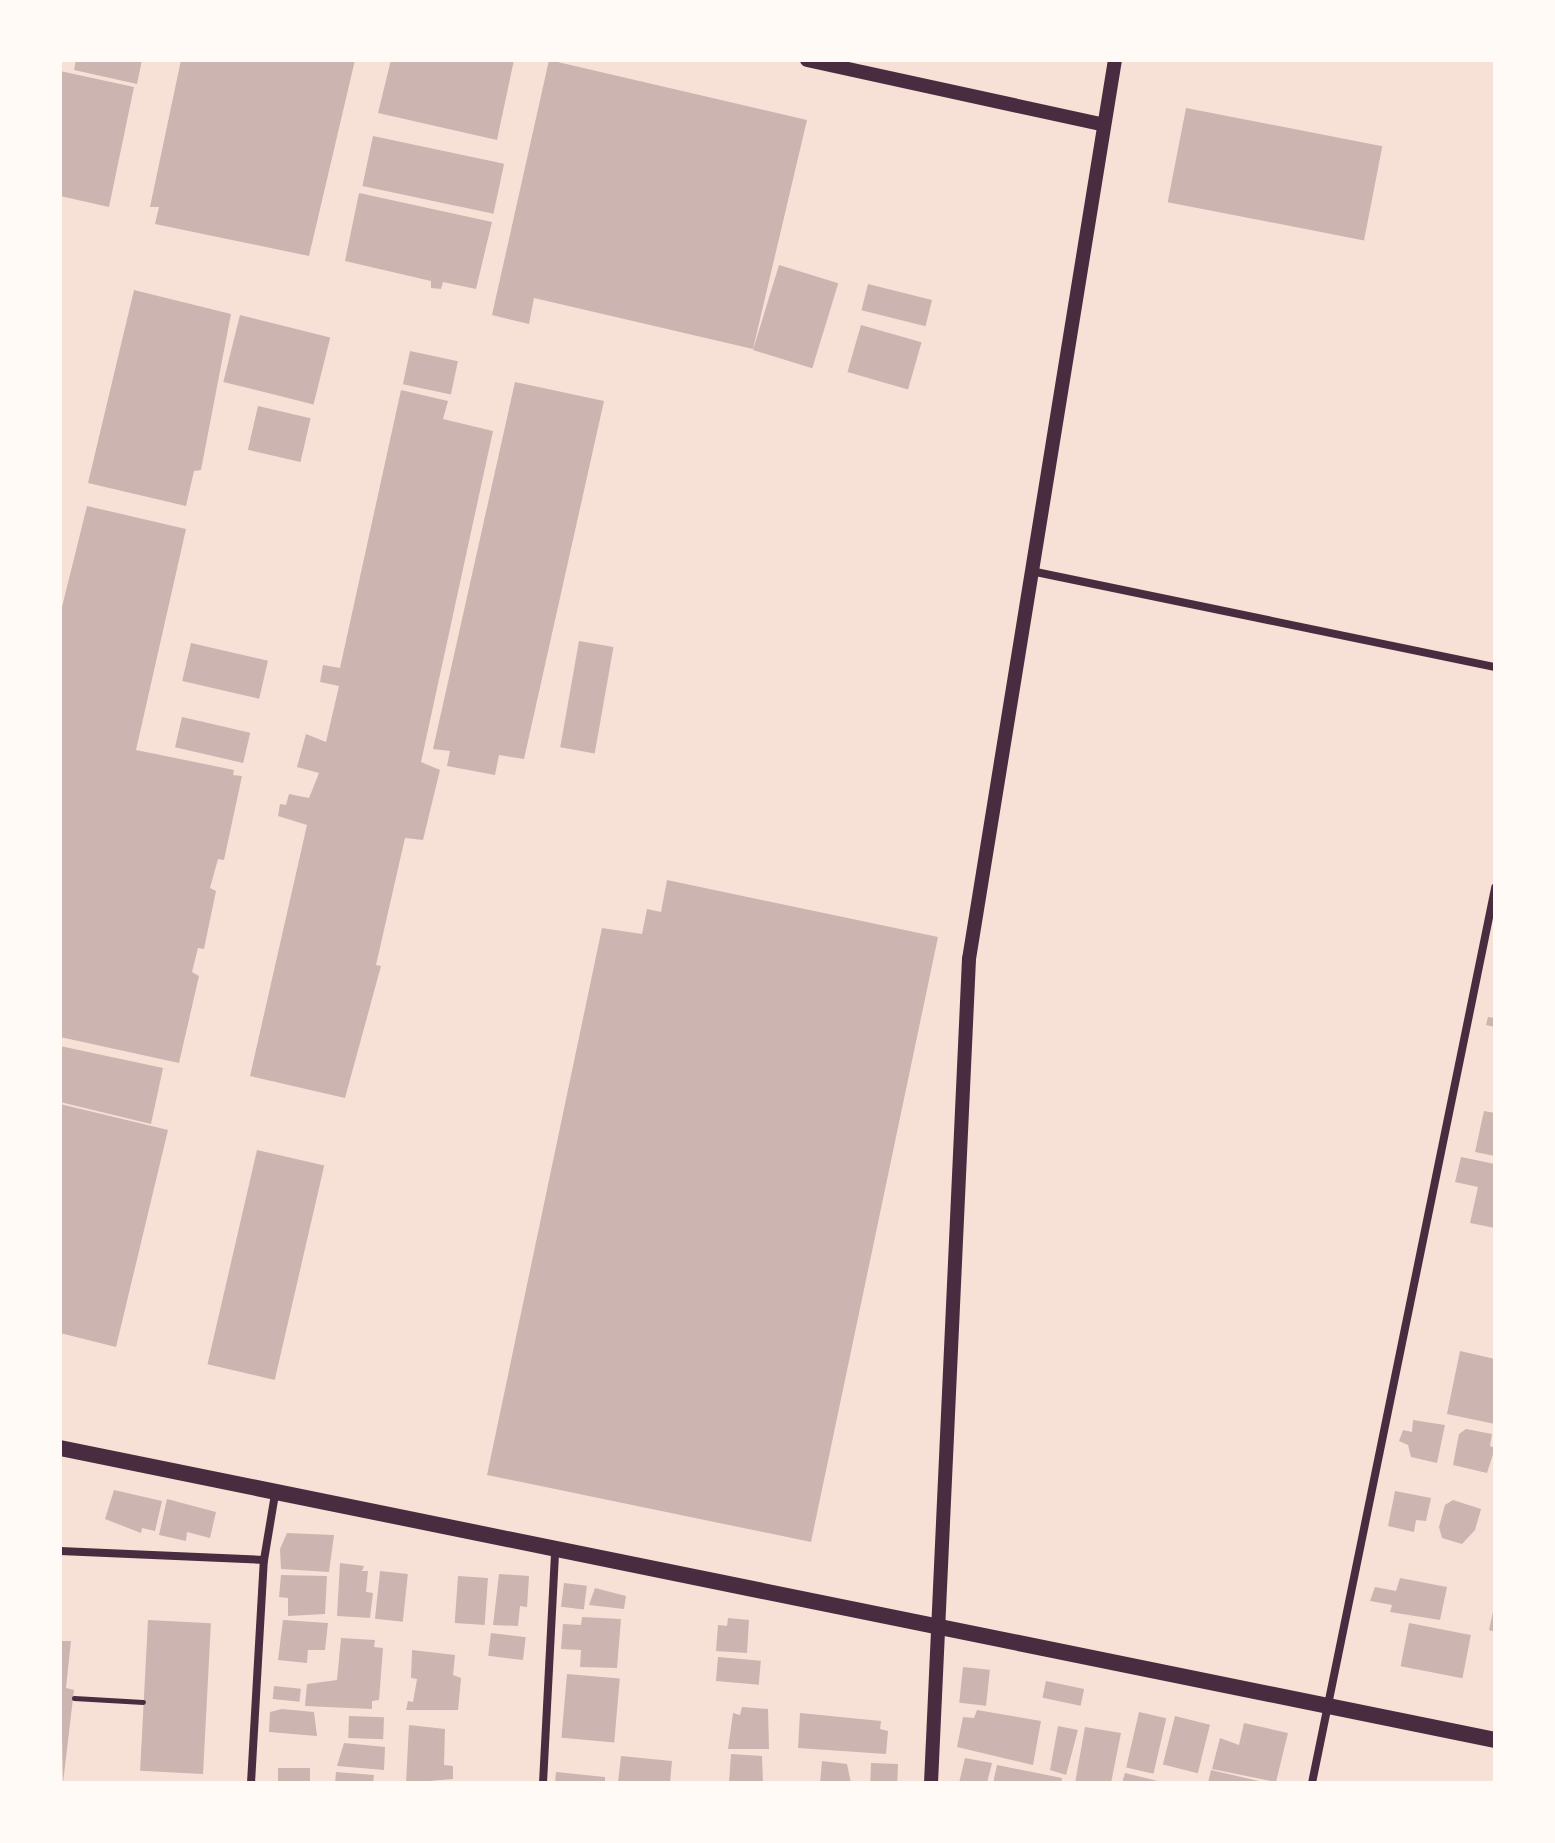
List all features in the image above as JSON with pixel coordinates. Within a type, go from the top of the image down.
[{"type":"main road","points":[[60,1448],[938,1630],[1495,1740]]},
{"type":"street","points":[[807,60],[1104,125]]},
{"type":"street","points":[[931,1783],[969,959],[1115,60]]},
{"type":"street","points":[[1031,571],[1495,667]]},
{"type":"street","points":[[1312,1783],[1495,888]]},
{"type":"street","points":[[251,1783],[264,1560],[275,1494]]},
{"type":"street","points":[[60,1551],[264,1560]]},
{"type":"street","points":[[543,1783],[555,1552]]},
{"type":"path","points":[[74,1698],[143,1702]]},
{"type":"building","points":[[76,60],[142,60],[137,84],[74,70]]},
{"type":"building","points":[[181,60],[355,60],[309,256],[155,224],[159,207],[150,207]]},
{"type":"building","points":[[391,60],[514,60],[497,140],[378,113]]},
{"type":"building","points":[[549,60],[807,120],[753,349],[534,298],[529,324],[492,315]]},
{"type":"building","points":[[60,71],[134,87],[109,207],[60,196]]},
{"type":"building","points":[[1186,108],[1382,146],[1364,240],[1168,202]]},
{"type":"building","points":[[373,136],[504,164],[493,214],[362,186]]},
{"type":"building","points":[[359,193],[492,222],[476,289],[443,282],[441,289],[431,288],[431,281],[345,261]]},
{"type":"building","points":[[779,265],[838,283],[812,368],[753,350]]},
{"type":"building","points":[[868,284],[932,300],[926,326],[861,310]]},
{"type":"building","points":[[134,290],[231,314],[201,470],[194,471],[186,506],[88,483]]},
{"type":"building","points":[[240,315],[330,337],[314,404],[223,382]]},
{"type":"building","points":[[861,325],[922,342],[908,389],[847,372]]},
{"type":"building","points":[[410,351],[458,361],[451,394],[403,384]]},
{"type":"building","points":[[515,382],[604,401],[524,759],[499,755],[495,775],[447,766],[450,751],[433,749]]},
{"type":"building","points":[[401,390],[448,401],[443,419],[493,431],[421,762],[440,770],[423,840],[405,838],[376,965],[381,966],[345,1098],[250,1076],[307,825],[278,816],[280,804],[286,805],[289,794],[309,798],[319,773],[297,767],[306,734],[326,742],[339,686],[320,682],[323,665],[340,668]]},
{"type":"building","points":[[258,406],[311,418],[300,462],[248,450]]},
{"type":"building","points":[[87,506],[186,529],[136,750],[234,770],[233,775],[242,776],[224,860],[218,859],[210,888],[216,891],[204,949],[198,948],[192,972],[199,976],[179,1063],[60,1037],[60,615]]},
{"type":"building","points":[[579,641],[613,647],[595,753],[560,747]]},
{"type":"building","points":[[191,643],[268,661],[259,699],[182,681]]},
{"type":"building","points":[[182,717],[250,733],[243,763],[175,747]]},
{"type":"building","points":[[667,880],[938,937],[811,1542],[487,1475],[602,928],[642,934],[647,909],[661,912]]},
{"type":"building","points":[[1488,1017],[1495,1018],[1495,1027],[1486,1025]]},
{"type":"building","points":[[60,1046],[163,1068],[151,1124],[60,1102]]},
{"type":"building","points":[[60,1104],[168,1130],[116,1347],[60,1333]]},
{"type":"building","points":[[1484,1111],[1495,1113],[1495,1156],[1475,1152]]},
{"type":"building","points":[[257,1150],[324,1166],[275,1380],[208,1364]]},
{"type":"building","points":[[1461,1157],[1495,1164],[1495,1228],[1470,1223],[1478,1187],[1455,1182]]},
{"type":"building","points":[[1460,1351],[1495,1359],[1495,1424],[1447,1414]]},
{"type":"building","points":[[1413,1420],[1445,1425],[1437,1463],[1411,1457],[1408,1445],[1399,1441],[1403,1430],[1412,1432]]},
{"type":"building","points":[[1466,1429],[1492,1434],[1490,1446],[1495,1448],[1487,1473],[1453,1465],[1459,1434]]},
{"type":"building","points":[[114,1490],[162,1501],[155,1531],[142,1528],[141,1533],[105,1519]]},
{"type":"building","points":[[1395,1491],[1431,1498],[1426,1521],[1416,1520],[1414,1532],[1388,1526]]},
{"type":"building","points":[[167,1499],[216,1512],[210,1538],[187,1532],[186,1541],[159,1535]]},
{"type":"building","points":[[1453,1500],[1481,1509],[1475,1530],[1462,1544],[1442,1538],[1439,1527],[1445,1505]]},
{"type":"building","points":[[287,1533],[334,1535],[329,1572],[281,1569],[280,1549]]},
{"type":"building","points":[[340,1563],[364,1566],[362,1571],[368,1571],[366,1592],[373,1593],[370,1618],[337,1616]]},
{"type":"building","points":[[380,1571],[408,1574],[403,1622],[375,1619]]},
{"type":"building","points":[[499,1574],[529,1576],[527,1607],[520,1606],[518,1626],[493,1625]]},
{"type":"building","points":[[281,1575],[327,1576],[325,1614],[288,1616],[288,1598],[279,1597]]},
{"type":"building","points":[[458,1576],[488,1578],[485,1625],[455,1623]]},
{"type":"building","points":[[1400,1578],[1447,1587],[1440,1620],[1390,1612],[1392,1605],[1370,1601],[1375,1587],[1396,1591]]},
{"type":"building","points":[[564,1583],[587,1586],[584,1610],[561,1607]]},
{"type":"building","points":[[595,1588],[626,1596],[624,1609],[589,1605]]},
{"type":"building","points":[[1495,1608],[1495,1632],[1489,1630]]},
{"type":"building","points":[[582,1617],[621,1619],[617,1668],[580,1667],[581,1650],[561,1649],[563,1624],[581,1625]]},
{"type":"building","points":[[728,1618],[749,1620],[747,1653],[716,1651],[718,1625],[727,1626]]},
{"type":"building","points":[[148,1620],[211,1623],[203,1774],[140,1771]]},
{"type":"building","points":[[283,1620],[328,1623],[325,1650],[308,1650],[307,1663],[278,1660]]},
{"type":"building","points":[[1409,1623],[1471,1635],[1462,1678],[1401,1666]]},
{"type":"building","points":[[491,1633],[526,1637],[523,1660],[488,1656]]},
{"type":"building","points":[[341,1638],[375,1640],[374,1647],[383,1648],[379,1700],[372,1701],[372,1709],[305,1706],[307,1684],[337,1680]]},
{"type":"building","points":[[60,1641],[71,1641],[66,1688],[74,1690],[63,1783]]},
{"type":"building","points":[[412,1650],[455,1655],[453,1675],[461,1678],[458,1710],[406,1710],[408,1701],[413,1702],[417,1679],[411,1678]]},
{"type":"building","points":[[718,1657],[761,1661],[759,1685],[716,1681]]},
{"type":"building","points":[[963,1667],[990,1670],[986,1706],[959,1703]]},
{"type":"building","points":[[567,1674],[620,1679],[614,1742],[561,1738]]},
{"type":"building","points":[[1046,1681],[1084,1689],[1081,1706],[1042,1698]]},
{"type":"building","points":[[274,1686],[301,1689],[299,1702],[273,1699]]},
{"type":"building","points":[[742,1707],[768,1709],[769,1749],[728,1749],[733,1713],[740,1715]]},
{"type":"building","points":[[282,1709],[314,1712],[317,1736],[269,1732],[270,1712]]},
{"type":"building","points":[[977,1710],[1041,1721],[1033,1765],[957,1747],[963,1717],[974,1718]]},
{"type":"building","points":[[1139,1712],[1166,1718],[1153,1774],[1126,1768]]},
{"type":"building","points":[[800,1713],[881,1721],[880,1729],[888,1731],[886,1754],[798,1748]]},
{"type":"building","points":[[349,1716],[384,1717],[383,1739],[348,1738]]},
{"type":"building","points":[[1175,1716],[1210,1725],[1198,1773],[1163,1765]]},
{"type":"building","points":[[1244,1723],[1288,1733],[1276,1782],[1212,1769],[1220,1738],[1239,1745]]},
{"type":"building","points":[[409,1725],[445,1729],[444,1765],[453,1766],[453,1779],[406,1783]]},
{"type":"building","points":[[1058,1726],[1078,1730],[1066,1775],[1050,1770]]},
{"type":"building","points":[[1085,1727],[1121,1733],[1111,1783],[1075,1783]]},
{"type":"building","points":[[344,1743],[385,1747],[384,1770],[337,1766]]},
{"type":"building","points":[[731,1754],[762,1756],[763,1783],[729,1783]]},
{"type":"building","points":[[621,1756],[672,1761],[670,1783],[618,1783]]},
{"type":"building","points":[[965,1758],[992,1763],[987,1783],[959,1783]]},
{"type":"building","points":[[822,1761],[847,1764],[851,1783],[820,1783]]},
{"type":"building","points":[[871,1763],[898,1764],[897,1783],[870,1783]]},
{"type":"building","points":[[997,1765],[1062,1778],[1061,1783],[993,1783]]},
{"type":"building","points":[[278,1768],[310,1768],[310,1783],[278,1783]]},
{"type":"building","points":[[1211,1770],[1263,1782],[1263,1783],[1208,1783]]},
{"type":"building","points":[[336,1772],[374,1775],[373,1783],[335,1783]]},
{"type":"building","points":[[556,1772],[605,1777],[605,1783],[555,1783]]},
{"type":"building","points":[[1125,1773],[1162,1782],[1162,1783],[1122,1783]]}]
